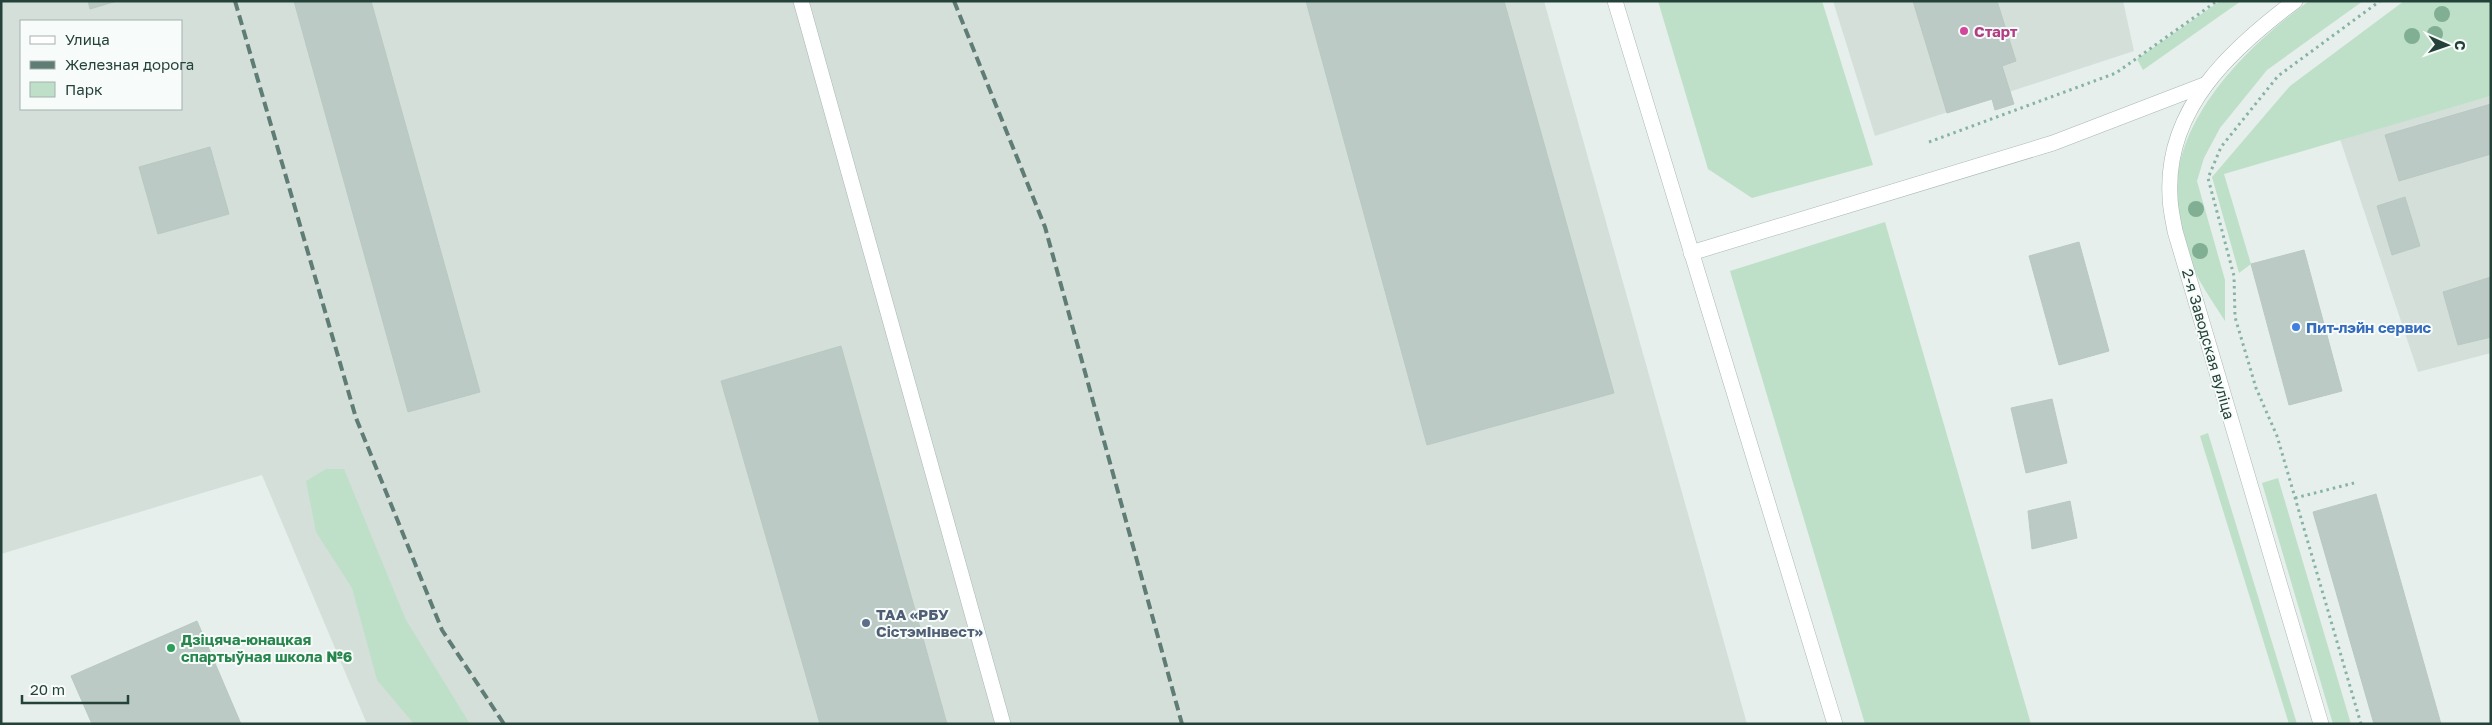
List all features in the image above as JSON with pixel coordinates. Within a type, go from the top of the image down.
[{"type":"street","points":[[801,1],[1003,724]]},
{"type":"street","points":[[1615,1],[1835,724]]},
{"type":"street","name":"2-я Заводская вуліца","points":[[2295,1],[2230,56],[2204,85],[2184,122],[2174,152],[2170,196],[2175,231],[2321,724]]},
{"type":"street","points":[[1691,253],[2053,143],[2204,85]]},
{"type":"path","points":[[1929,142],[2116,73],[2217,1]]},
{"type":"path","points":[[2361,724],[2277,436],[2256,388],[2235,317],[2234,276],[2208,178],[2221,147],[2278,76],[2380,1]]},
{"type":"path","points":[[2295,498],[2354,483]]},
{"type":"shaded area","points":[[1,1],[1544,1],[1747,724],[367,724],[262,475],[1,554]]},
{"type":"shaded area","points":[[1833,1],[2123,1],[2134,51],[1875,136]]},
{"type":"shaded area","points":[[2491,96],[2491,353],[2418,372],[2340,139]]},
{"type":"green space","points":[[1658,1],[1822,1],[1873,165],[1752,198],[1708,169]]},
{"type":"green space","points":[[2220,1],[2241,1],[2143,70],[2137,59]]},
{"type":"green space","points":[[2309,1],[2363,1],[2267,70],[2220,128],[2204,158],[2197,181],[2225,280],[2225,321],[2192,266],[2176,201],[2179,166],[2188,137],[2202,110],[2220,84],[2263,39]]},
{"type":"green space","points":[[2404,1],[2491,1],[2491,96],[2224,174],[2251,264],[2239,273],[2212,177],[2290,86]]},
{"type":"green space","points":[[1885,222],[2031,724],[1865,724],[1730,271]]},
{"type":"green space","points":[[2208,433],[2297,724],[2289,724],[2200,436]]},
{"type":"green space","points":[[326,469],[344,469],[406,620],[470,724],[414,724],[377,680],[352,588],[316,532],[306,481]]},
{"type":"green space","points":[[2278,478],[2351,724],[2333,724],[2262,483]]},
{"type":"building","points":[[88,1],[117,1],[90,9]]},
{"type":"building","points":[[294,1],[371,1],[480,392],[408,412]]},
{"type":"building","points":[[1306,1],[1504,1],[1614,393],[1427,445]]},
{"type":"building","name":"Старт","points":[[1913,1],[1997,1],[2016,61],[2002,66],[2014,104],[1995,110],[1992,99],[1947,113]]},
{"type":"building","points":[[2491,104],[2491,154],[2399,181],[2385,135]]},
{"type":"building","points":[[210,147],[229,214],[158,234],[139,167]]},
{"type":"building","points":[[2405,197],[2420,246],[2392,255],[2377,206]]},
{"type":"building","points":[[2079,242],[2109,351],[2059,365],[2029,256]]},
{"type":"building","name":"Пит-лэйн сервис","points":[[2304,250],[2342,391],[2289,405],[2251,264]]},
{"type":"building","points":[[2491,277],[2491,337],[2458,345],[2443,292]]},
{"type":"building","points":[[841,346],[947,724],[820,724],[721,381]]},
{"type":"building","points":[[2052,399],[2067,463],[2026,473],[2011,408]]},
{"type":"building","points":[[2376,494],[2441,724],[2374,724],[2313,512]]},
{"type":"building","points":[[2070,501],[2077,538],[2032,549],[2028,511]]},
{"type":"building","name":"Дзіцяча-юнацкая спартыўная школа №6","points":[[197,621],[241,724],[92,724],[71,676]]},
{"type":"railway","points":[[235,1],[356,418],[442,630],[504,724]]},
{"type":"railway","points":[[954,1],[1045,227],[1182,724]]},
{"type":"place","name":"Старт","points":[[1964,31]]},
{"type":"place","name":"Пит-лэйн сервис","points":[[2296,327]]},
{"type":"place","name":"ТАА «РБУ СістэмІнвест»","points":[[866,623]]},
{"type":"place","name":"Дзіцяча-юнацкая спартыўная школа №6","points":[[171,648]]}]
